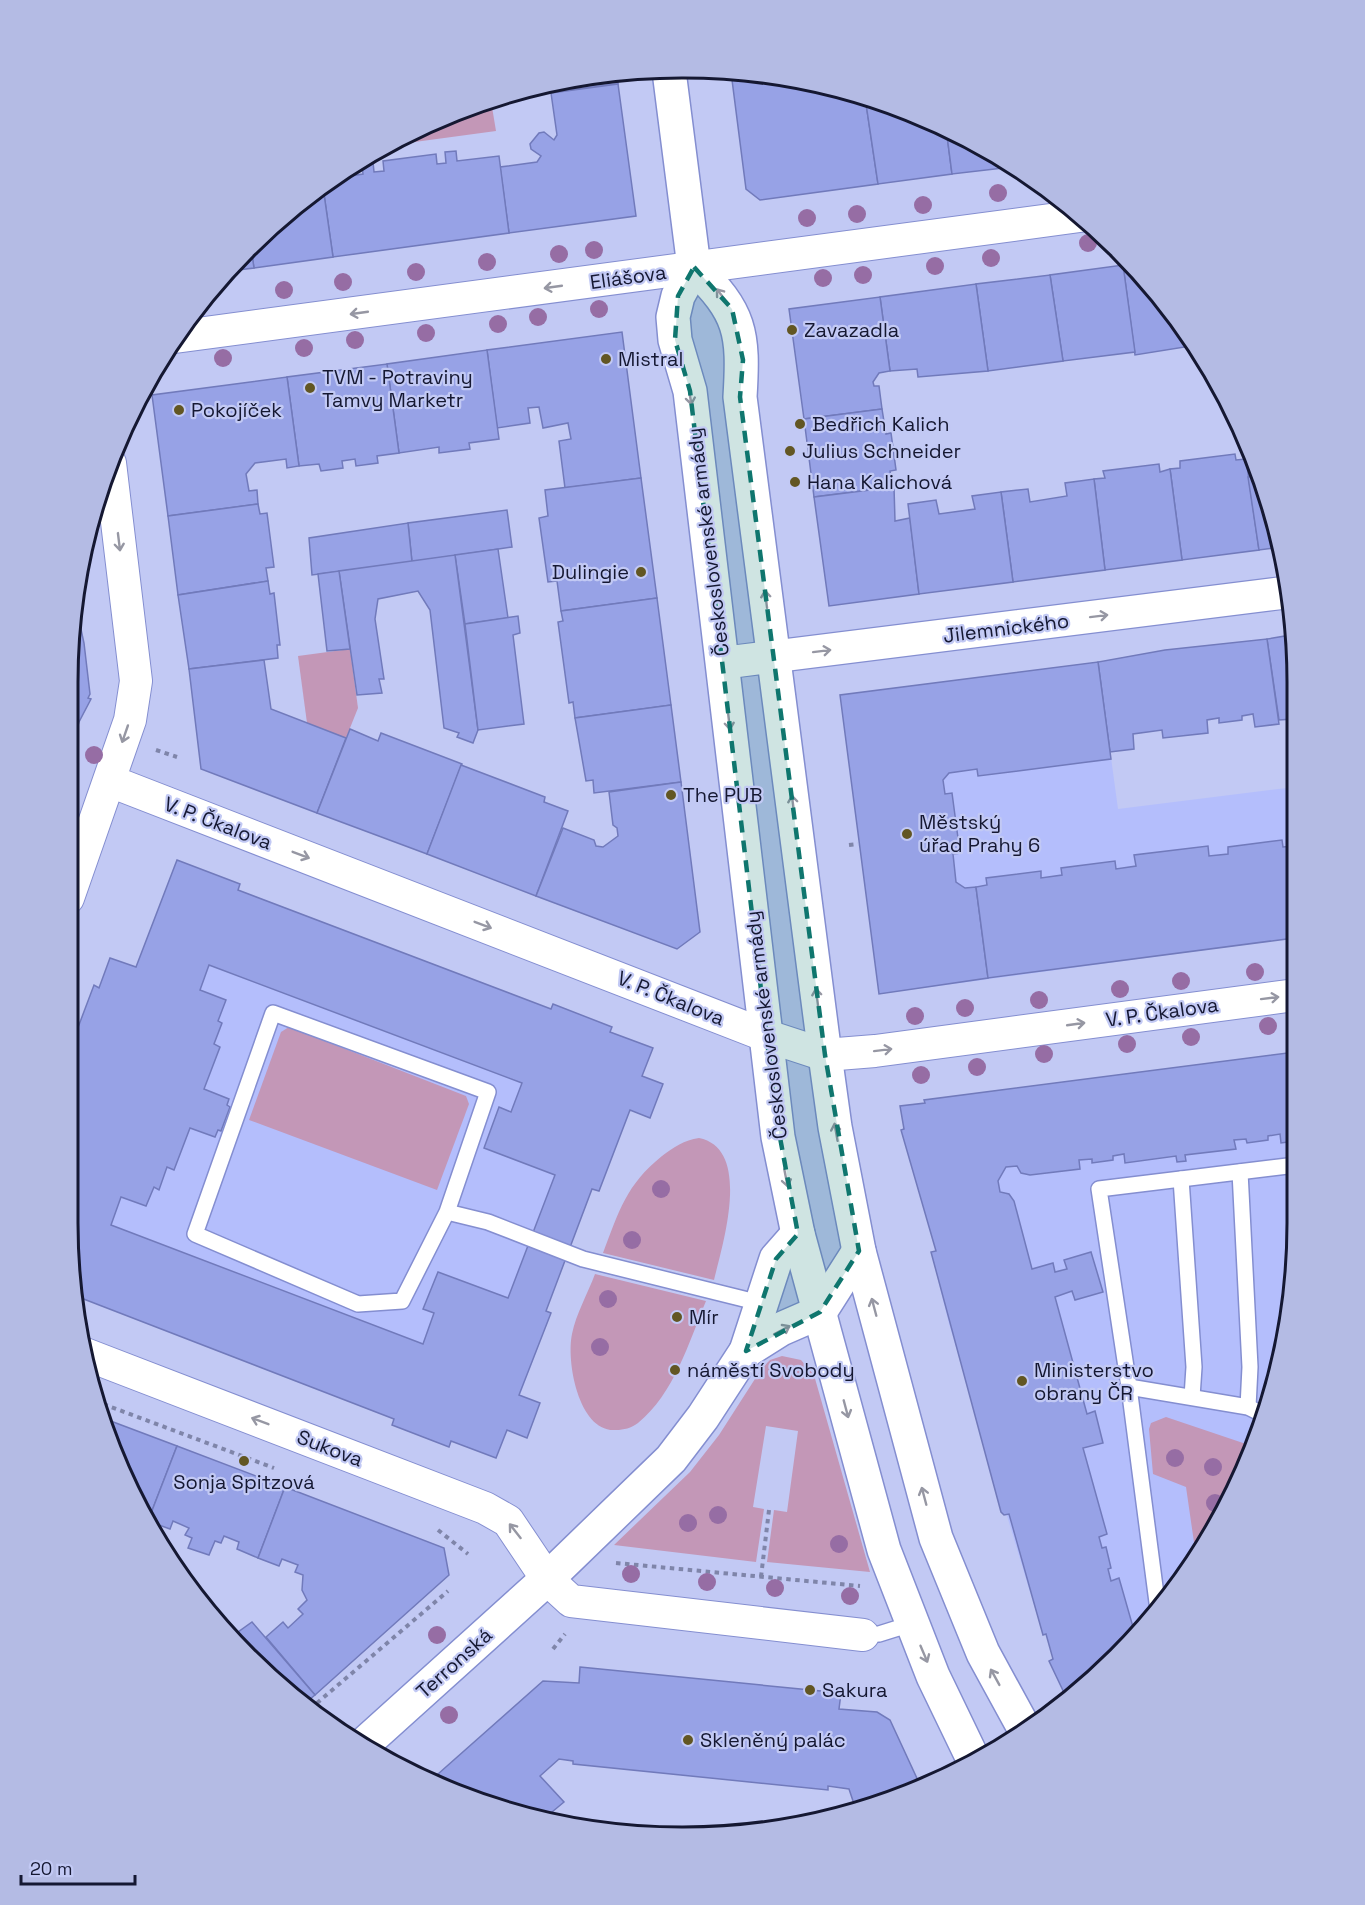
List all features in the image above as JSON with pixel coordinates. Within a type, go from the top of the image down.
[{"type":"main road","points":[[670,78],[694,267],[721,293],[732,309],[738,332],[742,360],[740,397],[825,1055],[835,1127],[859,1251],[936,1538],[983,1653],[1021,1723]]},
{"type":"main road","name":"Československé armády","points":[[694,267],[678,296],[673,317],[675,340],[690,391],[778,1137],[798,1234],[884,1550],[910,1624],[971,1754]]},
{"type":"main road","points":[[547,1580],[671,1459],[703,1417],[746,1351],[776,1259],[798,1234]]},
{"type":"main road","points":[[746,1351],[781,1329],[820,1312],[859,1251]]},
{"type":"main road","name":"Terronská","points":[[369,1739],[547,1580]]},
{"type":"street","name":"Eliášova","points":[[188,335],[1068,218]]},
{"type":"street","points":[[78,870],[130,720],[136,681],[112,482]]},
{"type":"street","name":"Jilemnického","points":[[722,663],[1280,593]]},
{"type":"street","name":"V. P. Čkalova","points":[[110,781],[767,1036],[825,1055],[875,1051],[1287,996]]},
{"type":"street","name":"Sukova","points":[[94,1357],[485,1508],[508,1521],[547,1580]]},
{"type":"street","points":[[547,1580],[571,1601],[864,1635]]},
{"type":"lane","points":[[273,1012],[488,1092],[447,1212],[402,1301],[358,1304],[195,1234],[273,1012]]},
{"type":"lane","points":[[1156,1597],[1129,1387],[1099,1190],[1287,1166]]},
{"type":"lane","points":[[1240,1172],[1250,1367],[1248,1407]]},
{"type":"lane","points":[[1180,1179],[1194,1366],[1192,1397]]},
{"type":"lane","points":[[447,1212],[488,1222],[583,1259],[760,1303]]},
{"type":"lane","points":[[1129,1387],[1248,1407],[1257,1411]]},
{"type":"lane","points":[[864,1635],[879,1634],[910,1624]]},
{"type":"path","points":[[849,845],[858,844]]},
{"type":"path","points":[[107,1405],[283,1471]]},
{"type":"path","points":[[761,1577],[770,1510]]},
{"type":"path","points":[[427,1525],[438,1529],[468,1554]]},
{"type":"path","points":[[317,1703],[448,1591]]},
{"type":"highlighted area","points":[[694,267],[732,309],[743,360],[740,397],[825,1055],[859,1251],[820,1312],[746,1351],[776,1259],[798,1234],[776,1116],[690,391],[675,340],[678,296]]},
{"type":"shaded area","points":[[492,109],[496,131],[410,143]]},
{"type":"shaded area","points":[[350,649],[358,708],[346,738],[307,723],[298,656]]},
{"type":"shaded area","points":[[1098,662],[1118,809],[1287,788],[1287,939],[879,994],[840,695]]},
{"type":"shaded area","points":[[177,860],[240,884],[239,890],[551,1009],[553,1004],[612,1027],[610,1032],[653,1048],[642,1076],[663,1084],[650,1118],[629,1110],[599,1191],[592,1189],[546,1311],[551,1313],[520,1395],[540,1403],[527,1438],[507,1430],[496,1458],[451,1441],[449,1447],[392,1425],[394,1418],[83,1299],[78,1222],[78,1027],[94,985],[100,987],[110,958],[136,967]]},
{"type":"shaded area","points":[[289,1027],[466,1096],[469,1104],[437,1190],[249,1120],[281,1032]]},
{"type":"shaded area","points":[[1287,1053],[1286,1262],[1275,1340],[1255,1417],[1225,1490],[1185,1558],[1137,1621],[1110,1650],[1063,1691],[1049,1661],[1053,1659],[1046,1634],[1043,1635],[949,1324],[931,1252],[936,1250],[901,1130],[904,1128],[900,1106],[924,1103],[924,1100]]},
{"type":"shaded area","points":[[699,1138],[715,1146],[725,1160],[730,1179],[727,1223],[714,1280],[603,1253],[619,1211],[640,1177],[671,1150],[684,1142]]},
{"type":"shaded area","points":[[595,1274],[706,1301],[687,1350],[671,1382],[651,1411],[638,1423],[625,1429],[603,1428],[593,1420],[584,1408],[574,1377],[571,1361],[572,1334]]},
{"type":"shaded area","points":[[782,1356],[801,1360],[814,1375],[870,1572],[767,1562],[774,1510],[787,1512],[798,1431],[766,1426],[753,1507],[764,1509],[756,1562],[614,1545],[690,1472],[719,1435],[762,1368],[770,1360]]},
{"type":"shaded area","points":[[1166,1417],[1245,1444],[1225,1490],[1194,1544],[1186,1487],[1153,1474],[1149,1429],[1151,1423]]},
{"type":"building","points":[[732,80],[800,90],[866,107],[878,184],[760,200],[746,189]]},
{"type":"building","points":[[618,82],[618,84],[557,92],[604,83]]},
{"type":"building","points":[[618,84],[636,216],[509,233],[500,167],[537,162],[541,156],[531,149],[530,144],[539,133],[544,132],[554,140],[557,135],[551,93]]},
{"type":"building","points":[[866,107],[947,139],[952,174],[878,184]]},
{"type":"building","points":[[947,139],[1000,168],[952,174]]},
{"type":"building","points":[[456,151],[457,161],[499,156],[509,233],[333,257],[324,196],[354,175],[363,174],[363,170],[373,163],[374,172],[384,171],[383,161],[436,154],[437,164],[446,163],[445,152]]},
{"type":"building","points":[[324,196],[333,257],[254,268],[252,258],[255,255],[284,228]]},
{"type":"building","points":[[252,258],[254,268],[242,270]]},
{"type":"building","points":[[1120,265],[1124,270],[1135,352],[1063,361],[1050,275]]},
{"type":"building","points":[[1124,270],[1162,315],[1185,347],[1135,355]]},
{"type":"building","points":[[1050,275],[1063,361],[988,371],[976,284]]},
{"type":"building","points":[[976,284],[988,371],[918,377],[917,369],[890,371],[880,297]]},
{"type":"building","points":[[880,297],[890,371],[879,373],[873,382],[874,386],[879,386],[882,409],[804,419],[789,309]]},
{"type":"building","points":[[622,332],[641,478],[565,488],[559,441],[571,439],[568,423],[543,428],[539,407],[528,408],[530,423],[497,428],[487,350]]},
{"type":"building","points":[[487,350],[499,439],[469,443],[470,449],[439,453],[439,447],[399,453],[387,364]]},
{"type":"building","points":[[387,364],[399,453],[377,456],[378,463],[356,466],[355,459],[342,461],[343,468],[321,471],[319,464],[299,466],[287,377]]},
{"type":"building","points":[[287,377],[299,466],[287,468],[286,459],[255,463],[246,474],[249,491],[257,490],[258,504],[168,516],[152,395]]},
{"type":"building","points":[[882,409],[886,434],[891,433],[896,470],[890,471],[893,487],[814,497],[804,419]]},
{"type":"building","points":[[1235,454],[1236,460],[1244,459],[1259,550],[1182,560],[1170,469],[1180,468],[1180,461]]},
{"type":"building","points":[[1159,464],[1160,472],[1170,469],[1182,560],[1105,570],[1094,479],[1105,478],[1103,471]]},
{"type":"building","points":[[1248,477],[1251,477],[1255,488],[1271,548],[1259,550]]},
{"type":"building","points":[[641,478],[657,598],[561,611],[557,581],[548,582],[539,518],[548,516],[545,490]]},
{"type":"building","points":[[1094,479],[1105,570],[1013,582],[1001,492],[1028,489],[1030,502],[1067,496],[1065,483]]},
{"type":"building","points":[[894,487],[895,521],[910,518],[919,594],[829,606],[814,497]]},
{"type":"building","points":[[1001,492],[1013,582],[919,594],[908,504],[936,500],[939,514],[975,509],[972,496]]},
{"type":"building","points":[[258,504],[260,514],[267,513],[274,567],[266,568],[268,581],[178,595],[168,516]]},
{"type":"building","points":[[507,510],[512,547],[412,562],[408,523]]},
{"type":"building","points":[[408,523],[412,562],[312,575],[309,538]]},
{"type":"building","points":[[498,549],[508,618],[465,624],[455,555]]},
{"type":"building","points":[[455,555],[478,730],[473,743],[457,737],[459,733],[444,728],[430,610],[418,591],[378,599],[375,619],[384,679],[379,679],[382,693],[357,695],[339,571]]},
{"type":"building","points":[[339,571],[350,649],[327,651],[318,574]]},
{"type":"building","points":[[268,581],[270,594],[274,593],[280,645],[277,645],[278,658],[189,669],[178,595]]},
{"type":"building","points":[[657,598],[671,705],[575,718],[573,702],[569,703],[558,622],[563,621],[561,611]]},
{"type":"building","points":[[518,616],[520,633],[513,635],[524,724],[478,730],[465,624]]},
{"type":"building","points":[[81,627],[90,694],[88,698],[91,699],[78,725]]},
{"type":"building","points":[[1285,636],[1287,719],[1279,720],[1267,639]]},
{"type":"building","points":[[1267,639],[1279,724],[1255,727],[1253,714],[1242,716],[1242,720],[1219,723],[1219,718],[1207,720],[1208,733],[1163,738],[1162,730],[1133,734],[1134,749],[1110,752],[1098,662],[1165,650]]},
{"type":"building","points":[[264,660],[271,709],[346,738],[317,813],[201,769],[189,669]]},
{"type":"building","name":"Městský úřad Prahy 6","points":[[1098,662],[1111,759],[978,776],[977,769],[949,773],[943,780],[945,794],[952,793],[960,853],[953,854],[956,882],[965,888],[976,887],[988,978],[879,994],[840,695]]},
{"type":"building","points":[[671,705],[681,782],[594,793],[593,780],[586,781],[575,718]]},
{"type":"building","points":[[350,729],[378,741],[381,733],[462,764],[427,854],[317,813]]},
{"type":"building","points":[[461,765],[545,797],[544,802],[568,811],[536,896],[427,854]]},
{"type":"building","points":[[681,782],[700,932],[677,949],[536,896],[563,828],[594,840],[596,846],[603,847],[618,836],[617,828],[613,825],[609,792]]},
{"type":"building","points":[[1282,840],[1283,847],[1287,847],[1287,939],[988,978],[976,887],[987,885],[986,878],[1041,871],[1041,878],[1062,875],[1061,868],[1115,861],[1116,869],[1136,866],[1134,855],[1208,846],[1209,856],[1228,854],[1228,847]]},
{"type":"building","points":[[177,860],[240,884],[238,890],[551,1009],[553,1004],[612,1027],[610,1032],[653,1048],[642,1076],[663,1084],[650,1118],[630,1110],[599,1191],[592,1189],[546,1311],[551,1313],[519,1395],[540,1403],[527,1438],[507,1430],[496,1458],[451,1441],[449,1447],[392,1425],[394,1419],[83,1299],[78,1222],[78,1027],[94,985],[99,988],[110,958],[136,967]],"holes":[[[209,965],[522,1083],[511,1112],[499,1107],[484,1148],[555,1175],[508,1298],[438,1272],[423,1309],[434,1313],[423,1344],[111,1225],[121,1197],[146,1206],[154,1187],[159,1190],[167,1167],[174,1170],[190,1128],[215,1137],[218,1130],[221,1131],[230,1107],[227,1105],[229,1099],[204,1089],[220,1047],[214,1044],[222,1023],[218,1021],[226,1000],[200,990]]]},
{"type":"building","name":"Ministerstvo obrany ČR","points":[[1287,1053],[1287,1142],[1281,1143],[1280,1134],[1268,1136],[1268,1140],[1247,1143],[1246,1139],[1234,1140],[1236,1149],[1185,1155],[1186,1161],[1177,1162],[1176,1156],[1125,1163],[1124,1154],[1113,1156],[1113,1160],[1092,1163],[1092,1159],[1079,1160],[1080,1169],[1030,1175],[1021,1173],[1017,1166],[1006,1167],[998,1181],[1000,1192],[1009,1194],[1014,1201],[1032,1269],[1053,1263],[1055,1272],[1067,1269],[1064,1260],[1091,1252],[1103,1292],[1075,1300],[1072,1291],[1055,1297],[1087,1414],[1095,1411],[1103,1443],[1083,1448],[1107,1534],[1099,1537],[1102,1548],[1106,1547],[1111,1568],[1108,1569],[1111,1581],[1119,1578],[1133,1626],[1110,1650],[1063,1691],[1049,1661],[1053,1659],[1046,1634],[1043,1635],[1009,1514],[1004,1515],[1001,1512],[931,1252],[936,1251],[901,1130],[904,1129],[900,1106],[925,1103],[924,1100]]},
{"type":"building","points":[[112,1421],[177,1446],[152,1512],[124,1454]]},
{"type":"building","points":[[177,1446],[285,1487],[258,1558],[237,1549],[239,1542],[224,1536],[221,1543],[215,1541],[209,1555],[188,1548],[192,1538],[185,1535],[189,1528],[173,1521],[170,1529],[159,1525],[152,1512]]},
{"type":"building","points":[[285,1487],[444,1548],[449,1575],[315,1695],[266,1637],[283,1622],[288,1628],[303,1614],[298,1609],[307,1600],[302,1590],[303,1575],[295,1572],[298,1565],[282,1559],[279,1566],[258,1558]]},
{"type":"building","points":[[252,1622],[315,1695],[311,1699],[284,1677],[238,1632]]},
{"type":"building","name":"Skleněný palác","points":[[580,1667],[841,1693],[839,1709],[877,1712],[890,1720],[918,1779],[853,1802],[849,1789],[828,1786],[828,1790],[573,1764],[573,1761],[559,1759],[540,1776],[564,1802],[552,1812],[488,1795],[438,1774],[543,1681],[579,1683]]},
{"type":"place","name":"Zavazadla","points":[[792,330]]},
{"type":"place","name":"Mistral","points":[[606,359]]},
{"type":"place","name":"TVM - Potraviny Tamvy Marketr","points":[[310,388]]},
{"type":"place","name":"Pokojíček","points":[[179,410]]},
{"type":"place","name":"Bedřich Kalich","points":[[800,424]]},
{"type":"place","name":"Julius Schneider","points":[[790,451]]},
{"type":"place","name":"Hana Kalichová","points":[[795,482]]},
{"type":"place","name":"Dulingie","points":[[641,572]]},
{"type":"place","name":"The PUB","points":[[671,795]]},
{"type":"place","name":"Městský úřad Prahy 6","points":[[907,834]]},
{"type":"place","name":"Mír","points":[[677,1317]]},
{"type":"place","name":"náměstí Svobody","points":[[675,1370]]},
{"type":"place","name":"Ministerstvo obrany ČR","points":[[1022,1381]]},
{"type":"place","name":"Sonja Spitzová","points":[[244,1461]]},
{"type":"place","name":"Sakura","points":[[810,1690]]},
{"type":"place","name":"Skleněný palác","points":[[688,1740]]}]
